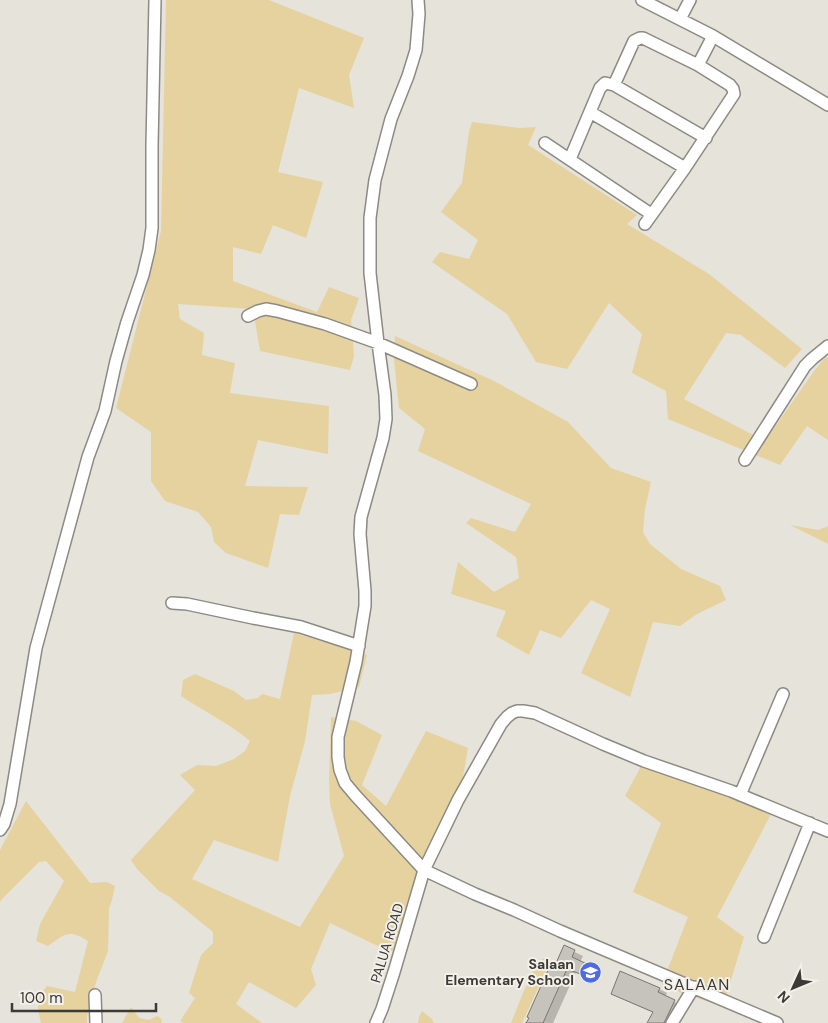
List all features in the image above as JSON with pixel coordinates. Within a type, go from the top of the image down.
[{"type":"street","points":[[0,830],[4,824],[10,804],[36,648],[88,457],[102,418],[127,322],[143,275],[149,250],[152,228],[155,0]]},
{"type":"street","points":[[418,0],[419,14],[416,50],[391,119],[375,180],[370,218],[370,273],[385,395],[386,419],[383,438],[361,517],[360,534],[365,606],[356,662],[338,737],[340,770],[345,783],[355,795],[424,870],[475,894],[777,1023]]},
{"type":"street","points":[[642,0],[713,36],[828,105]]},
{"type":"street","points":[[680,19],[690,0]]},
{"type":"street","points":[[698,65],[713,36]]},
{"type":"street","points":[[614,85],[634,41],[640,38],[698,65],[730,85],[733,89],[734,94],[706,138],[645,224]]},
{"type":"street","points":[[570,159],[602,85],[608,83],[706,138]]},
{"type":"street","points":[[590,112],[686,168]]},
{"type":"street","points":[[545,144],[652,214]]},
{"type":"street","points":[[248,316],[266,309],[325,324],[378,343],[471,384]]},
{"type":"street","points":[[745,460],[805,366],[828,346]]},
{"type":"street","points":[[172,603],[188,604],[301,627],[359,646]]},
{"type":"street","points":[[740,795],[783,694]]},
{"type":"street","name":"PALUA ROAD","points":[[376,1023],[394,972],[424,870],[458,800],[487,748],[501,724],[512,713],[517,711],[535,713],[603,744],[740,795],[828,831]]},
{"type":"street","points":[[764,937],[810,823]]},
{"type":"street","points":[[672,1023],[694,987]]},
{"type":"street","points":[[95,995],[96,1023]]},
{"type":"shaded area","points":[[166,0],[269,0],[364,38],[349,75],[354,108],[299,88],[278,172],[323,182],[306,238],[273,225],[261,254],[233,247],[233,281],[317,312],[329,287],[359,298],[351,320],[354,356],[350,370],[260,351],[253,309],[178,304],[180,319],[204,333],[202,355],[235,363],[230,393],[329,406],[328,454],[258,440],[245,486],[308,487],[299,515],[280,514],[268,568],[226,553],[214,542],[211,527],[198,512],[165,501],[151,481],[151,432],[116,408],[161,231]]},
{"type":"shaded area","points":[[472,122],[519,128],[536,127],[528,145],[637,215],[627,224],[709,274],[802,349],[785,368],[741,335],[726,333],[684,399],[765,441],[825,357],[828,358],[828,440],[807,426],[780,465],[668,419],[666,391],[632,373],[642,334],[609,303],[567,369],[536,362],[507,314],[432,262],[440,252],[469,259],[478,240],[441,212],[462,183]]},
{"type":"shaded area","points":[[395,336],[494,381],[568,422],[611,468],[651,482],[645,509],[643,532],[650,544],[681,569],[720,586],[726,600],[697,614],[680,626],[653,622],[630,697],[581,673],[610,609],[591,600],[561,638],[540,630],[529,655],[496,636],[506,611],[451,594],[458,562],[494,592],[519,578],[516,557],[466,523],[471,518],[515,532],[531,504],[418,451],[425,429],[399,408],[394,360]]},
{"type":"shaded area","points":[[790,525],[818,530],[828,526],[828,544]]},
{"type":"shaded area","points":[[294,633],[367,655],[359,687],[330,694],[312,695],[305,741],[290,796],[278,862],[214,840],[192,879],[300,927],[344,856],[330,804],[331,717],[356,721],[382,735],[362,785],[386,806],[426,731],[468,748],[456,815],[433,858],[417,915],[395,952],[384,949],[330,923],[311,969],[316,985],[296,1008],[249,982],[236,1004],[262,1023],[184,1023],[180,1021],[195,998],[189,993],[201,955],[213,943],[213,932],[170,897],[159,891],[137,869],[131,860],[195,790],[180,775],[197,765],[216,766],[234,759],[245,751],[250,741],[233,728],[181,696],[183,680],[195,674],[234,691],[246,700],[258,698],[262,694],[280,699]]},
{"type":"shaded area","points":[[644,758],[774,808],[717,917],[744,937],[722,1006],[681,993],[662,984],[688,917],[633,892],[661,823],[625,796]]},
{"type":"shaded area","points":[[26,801],[90,883],[107,882],[115,886],[109,908],[108,951],[96,982],[87,1016],[87,1023],[41,1023],[39,1013],[39,999],[47,986],[75,992],[88,941],[71,934],[63,936],[48,946],[36,941],[40,924],[64,881],[46,861],[39,862],[0,902],[0,850]]},
{"type":"shaded area","points":[[544,958],[551,960],[522,1023],[511,1023],[538,962]]},
{"type":"shaded area","points":[[131,1007],[139,1018],[149,1020],[157,1016],[162,1019],[161,1023],[122,1023]]},
{"type":"shaded area","points":[[422,1011],[432,1019],[434,1023],[418,1023]]},
{"type":"building","points":[[564,945],[575,950],[572,957],[587,964],[583,975],[567,969],[543,1023],[526,1023],[549,968],[553,970]]},
{"type":"building","points":[[620,971],[660,988],[658,992],[675,1000],[664,1023],[647,1023],[653,1012],[611,994]]},
{"type":"place","name":"Salaan Elementary School","points":[[590,972]]},
{"type":"district","name":"SALAAN","points":[[697,984]]}]
